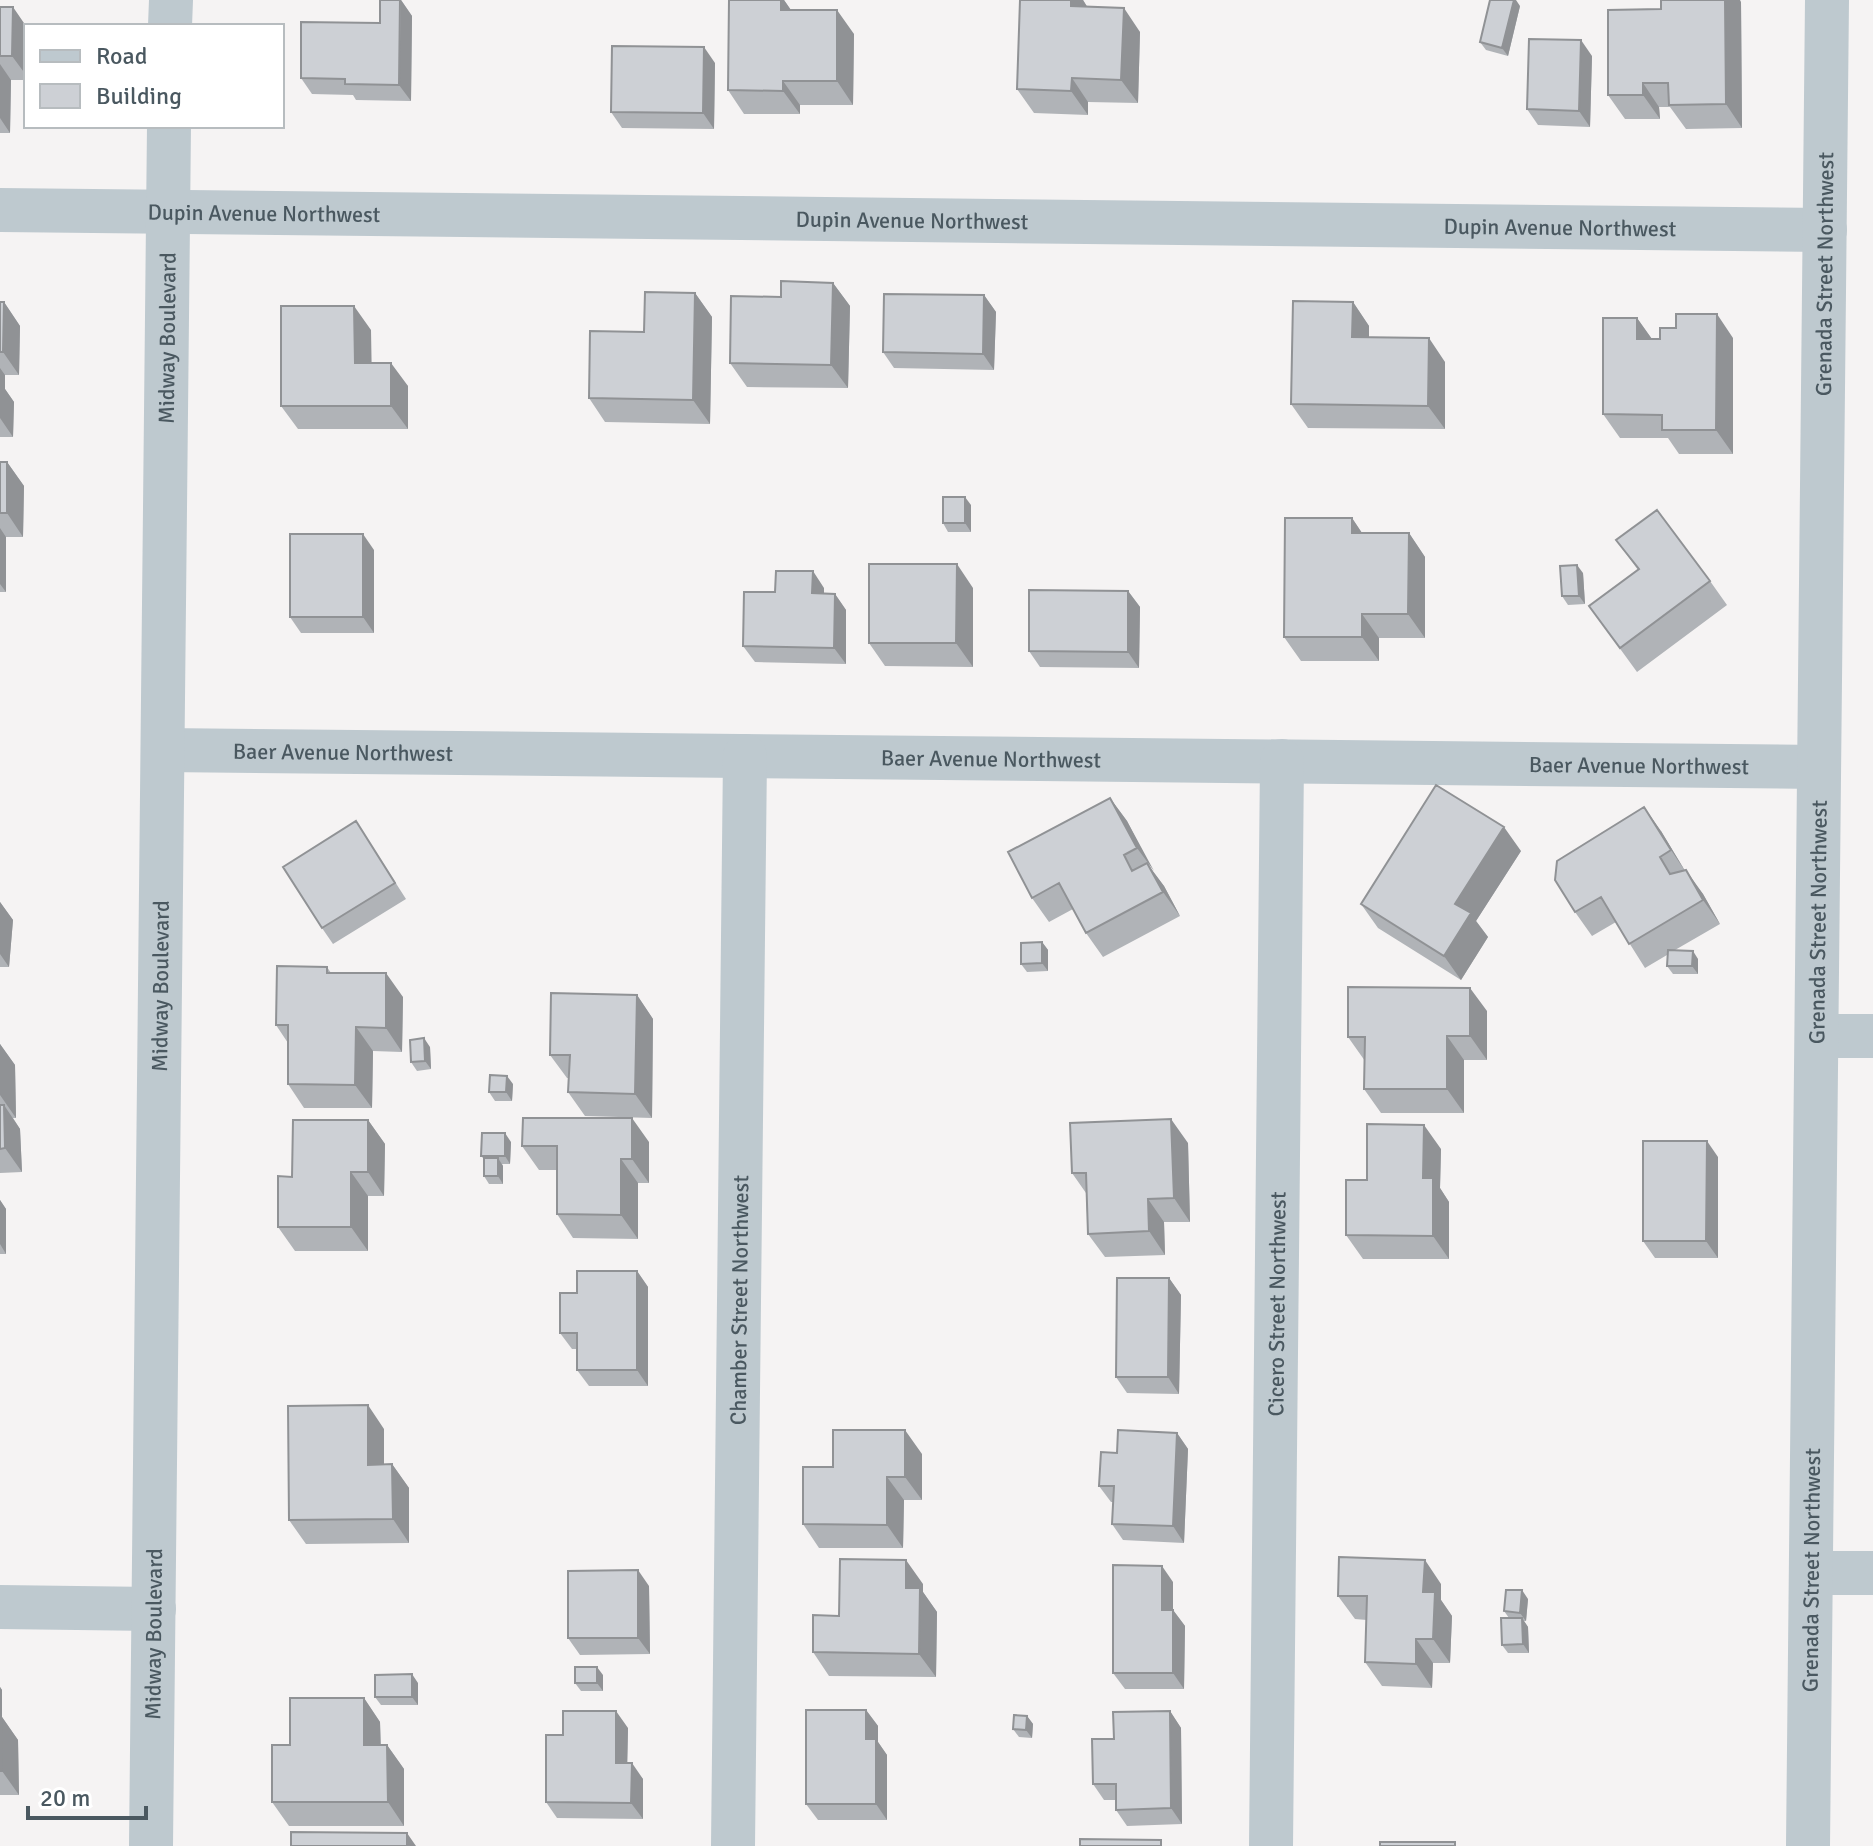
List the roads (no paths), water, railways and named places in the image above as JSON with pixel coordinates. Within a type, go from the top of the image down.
[{"type":"street","points":[[170,24],[171,0]]},
{"type":"street","name":"Grenada Street Northwest","points":[[1808,1846],[1827,0]]},
{"type":"street","name":"Midway Boulevard","points":[[151,1846],[169,128]]},
{"type":"street","name":"Dupin Avenue Northwest","points":[[0,210],[1825,230]]},
{"type":"street","name":"Baer Avenue Northwest","points":[[163,750],[1819,767]]},
{"type":"street","name":"Chamber Street Northwest","points":[[733,1846],[745,756]]},
{"type":"street","name":"Cicero Street Northwest","points":[[1271,1846],[1282,761]]},
{"type":"street","points":[[1817,1036],[1873,1036]]},
{"type":"street","points":[[1811,1573],[1873,1573]]},
{"type":"street","points":[[0,1607],[154,1609]]}]
